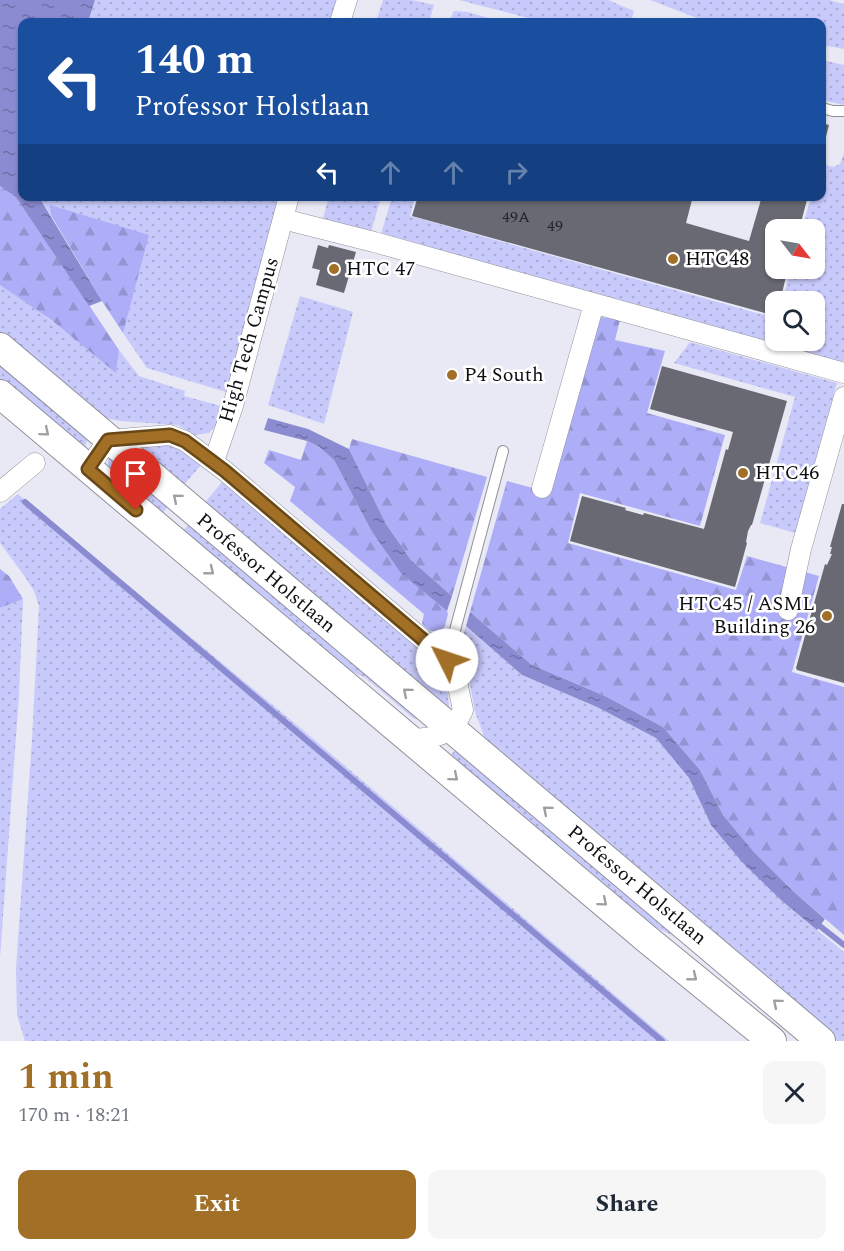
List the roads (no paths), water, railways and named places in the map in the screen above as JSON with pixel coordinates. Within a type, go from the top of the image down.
[{"type":"main road","name":"Professor Holstlaan","points":[[0,347],[821,1041]]},
{"type":"main road","name":"Professor Holstlaan","points":[[0,394],[638,932],[772,1041]]},
{"type":"street","points":[[341,18],[347,0]]},
{"type":"street","name":"High Tech Campus","points":[[214,461],[233,406],[288,201]]},
{"type":"street","points":[[283,219],[374,242],[844,373]]},
{"type":"street","points":[[542,488],[594,304]]},
{"type":"street","points":[[788,610],[801,549],[835,463],[844,397]]},
{"type":"street","points":[[88,469],[108,440],[170,435],[185,441],[214,461],[447,660],[456,677],[463,710],[452,729],[443,734],[424,739],[409,739]]},
{"type":"street","points":[[0,492],[35,463]]},
{"type":"lane","points":[[826,109],[844,111]]},
{"type":"lane","points":[[447,660],[503,451]]},
{"type":"water","points":[[0,0],[95,0],[89,18],[18,18],[18,200],[0,186]]},
{"type":"water","points":[[19,201],[41,201],[102,301],[89,306]]},
{"type":"water","points":[[268,418],[308,429],[349,449],[386,524],[411,560],[452,596],[447,611],[401,573],[372,532],[334,460],[318,446],[307,441],[264,430]]},
{"type":"water","points":[[470,612],[532,665],[605,696],[663,727],[700,770],[723,815],[754,852],[825,919],[817,930],[782,901],[742,862],[711,825],[689,778],[656,738],[597,707],[522,675],[466,626]]},
{"type":"waterway","points":[[25,502],[662,1041]]},
{"type":"waterway","points":[[816,923],[844,945]]},
{"type":"place","name":"HTC48","points":[[673,259]]},
{"type":"place","name":"HTC 47","points":[[334,269]]},
{"type":"place","name":"P4 South","points":[[452,375]]},
{"type":"place","name":"HTC46","points":[[743,473]]},
{"type":"place","name":"HTC45 / ASML Building 26","points":[[827,616]]}]
